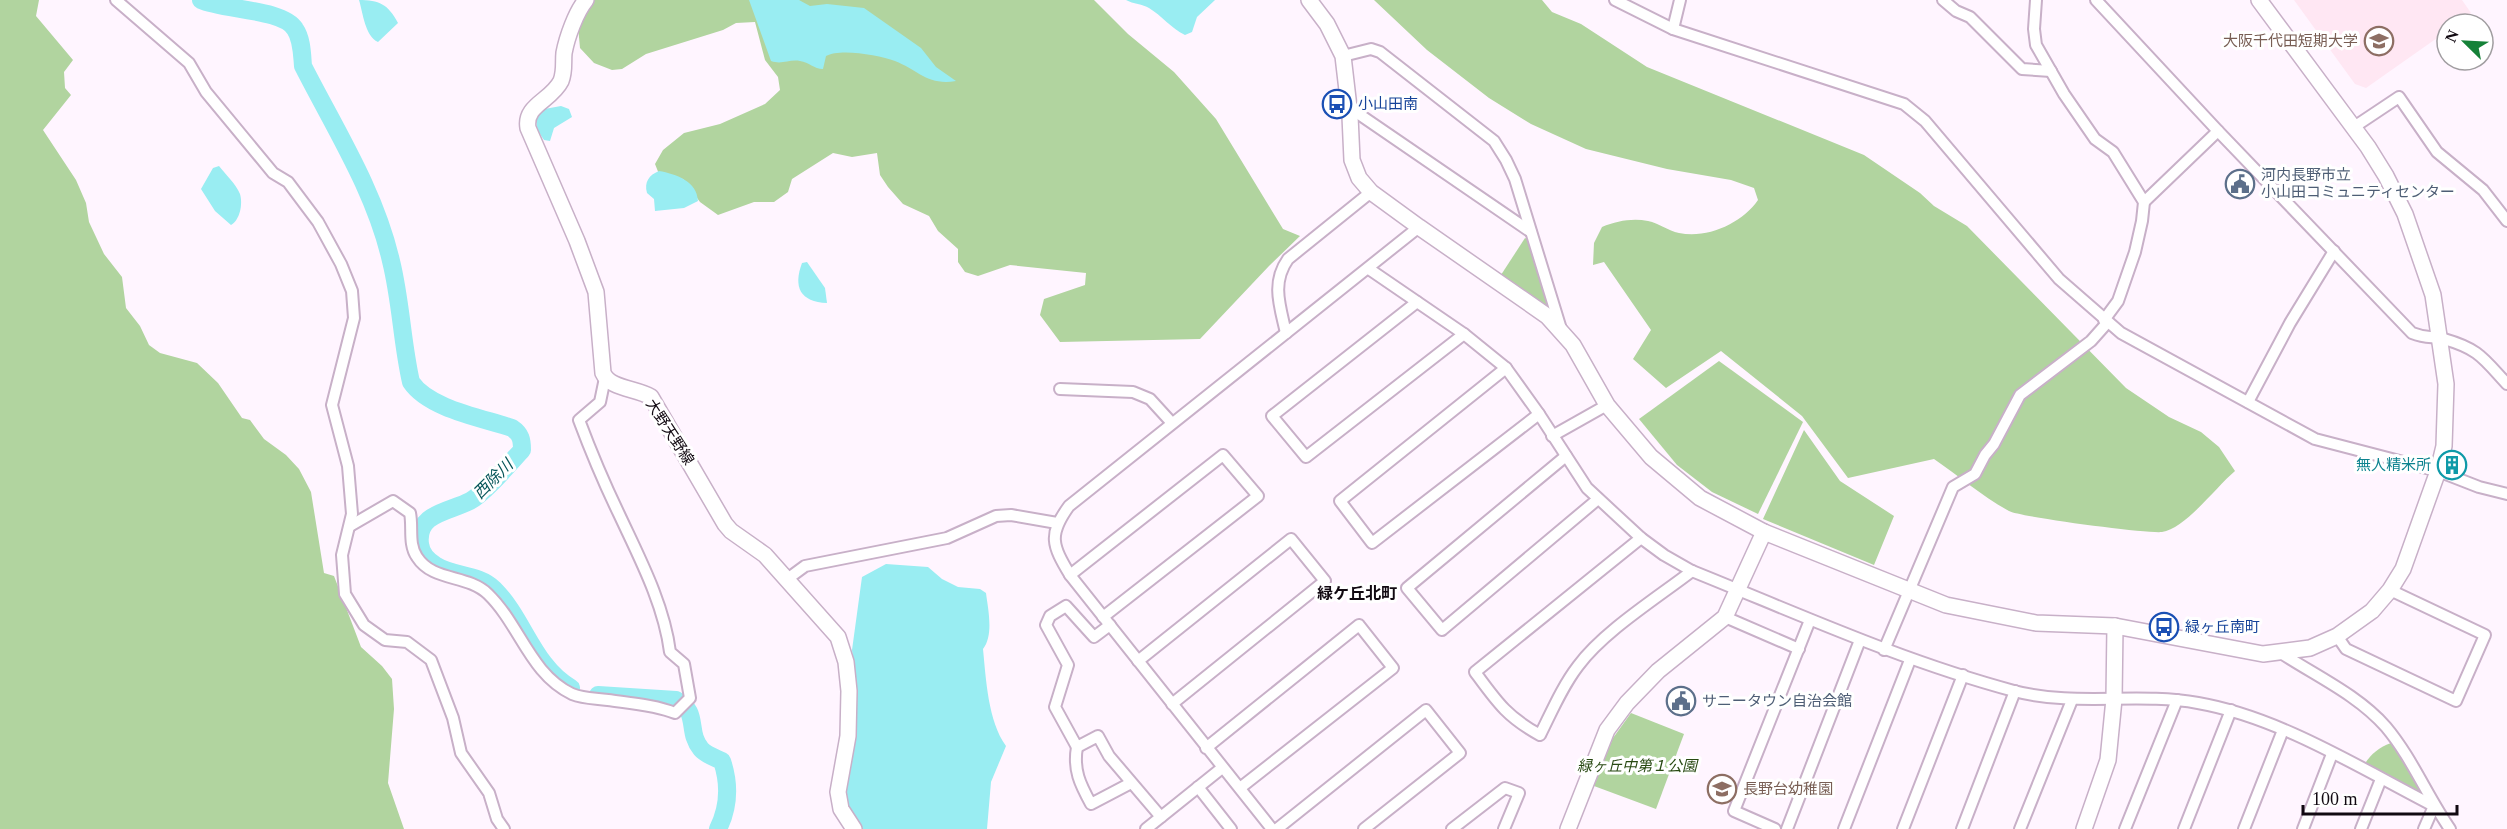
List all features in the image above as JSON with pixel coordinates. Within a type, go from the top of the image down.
[{"type":"street","points":[[116,0],[189,63],[206,92],[273,173],[288,182],[318,222],[341,264],[352,291],[354,318],[332,405],[348,466],[352,514],[351,526],[342,555],[345,594],[364,625],[386,640],[407,642],[431,660],[453,718],[460,753],[489,793],[497,819],[504,829]]},
{"type":"street","points":[[351,526],[393,501],[399,504],[410,513],[411,541],[416,557],[426,569],[472,583],[487,593],[508,619],[546,677],[570,693],[591,700],[606,700],[675,713],[690,698],[684,664],[670,652],[668,638],[646,573],[601,476],[579,420],[600,402],[605,378],[596,291],[528,128],[526,118],[530,111],[554,91],[561,79],[564,52],[586,0]]},
{"type":"street","points":[[1309,0],[1327,24],[1343,56],[1350,108],[1352,160],[1359,178],[1371,192],[1547,316],[1573,345],[1607,405],[1651,457],[1700,498],[1764,532],[1946,605],[2036,623],[2115,626],[2247,651],[2281,653],[2310,648],[2337,636],[2372,611],[2390,590],[2403,569],[2438,471],[2444,446],[2446,384],[2433,295],[2405,214],[2386,176],[2354,128],[2259,0]]},
{"type":"street","points":[[1615,0],[1674,29],[1904,104],[1925,121],[2060,279],[2121,333],[2315,439],[2438,471],[2479,487],[2507,494]]},
{"type":"street","points":[[1674,29],[1680,0]]},
{"type":"street","points":[[1943,0],[1956,11],[1970,17],[2022,69],[2051,70]]},
{"type":"street","points":[[1884,650],[1953,487],[1974,474],[1984,454],[1994,444],[2020,395],[2084,346],[2105,321],[2118,301],[2135,252],[2144,202],[2113,152],[2095,139],[2036,45],[2034,30],[2036,0]]},
{"type":"street","points":[[2096,0],[2412,333],[2425,338],[2441,338],[2476,351],[2507,384]]},
{"type":"street","points":[[1343,56],[1371,49],[1380,52],[1494,141],[1515,179],[1562,332]]},
{"type":"street","points":[[2354,128],[2399,97],[2436,152],[2483,190],[2507,221]]},
{"type":"street","points":[[1350,108],[1532,232]]},
{"type":"street","points":[[2144,202],[2218,131]]},
{"type":"street","points":[[1286,333],[1277,291],[1281,268],[1288,259],[1371,192]]},
{"type":"street","points":[[1272,829],[1070,575],[1056,550],[1057,522],[1069,506],[1171,422],[1369,269],[1419,227]]},
{"type":"street","points":[[2248,402],[2290,322],[2334,251]]},
{"type":"street","points":[[1369,269],[1464,334],[1506,368],[1587,488],[1641,538],[1692,571],[1910,660],[2015,692],[2072,700],[2177,700],[2231,710],[2283,730],[2434,806]]},
{"type":"street","points":[[1417,302],[1272,416],[1306,458],[1464,334]]},
{"type":"street","points":[[1506,368],[1340,501],[1372,543],[1539,414]]},
{"type":"street","name":"大野天野線","points":[[605,378],[615,385],[641,391],[651,397],[725,524],[731,531],[765,555],[822,617],[838,638],[846,662],[849,691],[848,736],[838,792],[841,809],[854,829]]},
{"type":"street","points":[[1060,389],[1133,392],[1150,399],[1171,422]]},
{"type":"street","points":[[1552,436],[1607,405]]},
{"type":"street","points":[[1070,575],[1223,455],[1258,496],[1106,621],[1094,638],[1066,606],[1050,616],[1046,625],[1068,665],[1055,707],[1077,747],[1075,760],[1077,779],[1091,804],[1131,783]]},
{"type":"street","points":[[1566,456],[1407,588],[1442,630],[1598,499]]},
{"type":"street","points":[[786,580],[805,566],[947,538],[996,516],[1011,514],[1057,522]]},
{"type":"street","points":[[1568,829],[1608,730],[1627,703],[1658,671],[1725,617],[1764,532]]},
{"type":"street","points":[[1641,538],[1475,672],[1501,707],[1518,723],[1540,735],[1559,695],[1579,664],[1603,640],[1692,571]]},
{"type":"street","points":[[1138,661],[1291,539],[1325,581],[1172,704]]},
{"type":"street","points":[[2337,636],[2346,649],[2456,701],[2485,635],[2390,590]]},
{"type":"street","points":[[1725,617],[1799,649]]},
{"type":"street","points":[[1775,829],[1734,810],[1810,620]]},
{"type":"street","points":[[1206,748],[1359,625],[1393,668],[1240,788]]},
{"type":"street","points":[[2084,829],[2108,760],[2114,699],[2115,626]]},
{"type":"street","points":[[1787,829],[1860,640]]},
{"type":"street","points":[[2281,653],[2356,700],[2385,726],[2404,751],[2434,806],[2450,829]]},
{"type":"street","points":[[1844,829],[1910,660]]},
{"type":"street","points":[[1903,829],[1963,675]]},
{"type":"street","points":[[1962,829],[2015,692]]},
{"type":"street","points":[[2020,829],[2072,700]]},
{"type":"street","points":[[2125,829],[2177,700]]},
{"type":"street","points":[[1277,829],[1426,710],[1460,753],[1364,829]]},
{"type":"street","points":[[2184,829],[2231,710]]},
{"type":"street","points":[[2244,829],[2283,730]]},
{"type":"street","points":[[1077,747],[1098,736],[1109,756],[1161,817]]},
{"type":"street","points":[[2302,829],[2332,754]]},
{"type":"street","points":[[1146,829],[1222,768]]},
{"type":"street","points":[[2361,829],[2382,779]]},
{"type":"street","points":[[1198,787],[1231,829]]},
{"type":"street","points":[[1452,829],[1505,788],[1519,793],[1504,829]]},
{"type":"street","points":[[2424,829],[2434,806]]},
{"type":"shaded area","name":"大阪千代田短期大学","points":[[2294,0],[2462,0],[2470,12],[2435,12],[2435,39],[2366,88],[2355,84]]},
{"type":"green space","points":[[0,0],[39,0],[36,16],[73,60],[64,72],[65,88],[71,95],[43,130],[76,180],[86,203],[89,222],[104,254],[122,277],[126,308],[140,326],[149,345],[160,353],[197,363],[218,383],[242,418],[250,420],[264,439],[286,455],[299,469],[311,492],[324,573],[334,576],[361,647],[382,666],[392,679],[394,709],[388,783],[404,829],[0,829]]},
{"type":"green space","points":[[591,0],[1094,0],[1128,34],[1174,72],[1216,119],[1283,229],[1300,236],[1200,339],[1060,342],[1040,315],[1044,299],[1085,285],[1086,273],[1010,265],[978,276],[965,272],[958,262],[958,249],[938,231],[929,216],[903,204],[888,187],[880,175],[877,153],[852,157],[833,153],[792,179],[788,192],[774,202],[754,202],[718,215],[700,202],[683,179],[659,174],[655,164],[663,150],[684,133],[720,124],[765,104],[780,90],[778,77],[765,60],[755,22],[736,23],[723,30],[646,54],[622,69],[612,70],[594,63],[580,48],[578,26]]},
{"type":"green space","points":[[1374,0],[1542,0],[1552,12],[1581,24],[1647,67],[1864,155],[1920,193],[1934,206],[1967,226],[2126,388],[2169,417],[2201,432],[2219,447],[2235,471],[2190,516],[2171,529],[2162,532],[2058,521],[2009,511],[1934,459],[1848,478],[1802,416],[1721,351],[1666,388],[1633,359],[1651,330],[1604,262],[1593,265],[1594,243],[1602,227],[1630,220],[1652,222],[1679,233],[1701,234],[1713,231],[1734,222],[1751,208],[1758,200],[1754,188],[1731,180],[1667,169],[1586,149],[1531,124],[1489,98],[1427,50]]},
{"type":"green space","points":[[1525,238],[1531,241],[1551,304],[1547,311],[1499,278]]},
{"type":"green space","points":[[1719,361],[1803,422],[1758,514],[1712,492],[1677,465],[1639,419]]},
{"type":"green space","points":[[1804,430],[1840,481],[1894,516],[1874,565],[1763,519]]},
{"type":"green space","name":"緑ヶ丘中第１公園","points":[[1631,713],[1684,734],[1656,809],[1594,786],[1613,738]]},
{"type":"green space","points":[[2391,743],[2402,756],[2420,789],[2416,794],[2364,765],[2375,752]]},
{"type":"water","points":[[359,0],[382,4],[387,7],[398,23],[378,42],[367,30]]},
{"type":"water","points":[[749,0],[799,0],[810,6],[827,4],[864,8],[921,48],[936,67],[956,81],[930,79],[895,61],[860,53],[826,56],[823,69],[800,61],[771,61]]},
{"type":"water","points":[[1126,0],[1215,0],[1197,17],[1192,32],[1185,35],[1149,8]]},
{"type":"water","points":[[561,106],[569,109],[572,117],[554,128],[550,141],[544,140],[537,126],[539,110]]},
{"type":"water","points":[[219,166],[236,187],[241,198],[239,216],[231,225],[215,211],[201,189],[213,168]]},
{"type":"water","points":[[659,171],[672,174],[690,184],[697,194],[698,201],[684,208],[655,211],[654,199],[647,193],[646,185],[650,177]]},
{"type":"water","points":[[807,262],[825,288],[827,303],[810,300],[801,292],[799,272],[802,263]]},
{"type":"water","points":[[886,564],[928,567],[942,579],[958,587],[980,589],[986,593],[989,629],[983,649],[987,686],[995,725],[1006,746],[991,782],[987,829],[860,829],[846,805],[844,784],[857,697],[852,650],[862,577]]},
{"type":"waterway","name":"西除川","points":[[201,0],[278,17],[295,29],[300,42],[303,66],[365,185],[384,235],[394,276],[411,382],[419,391],[443,406],[512,428],[519,435],[522,450],[476,497],[429,520],[423,526],[420,544],[425,556],[435,565],[450,572],[481,580],[494,589],[547,667],[571,688]]},
{"type":"waterway","name":"西除川","points":[[598,695],[676,700],[688,710],[694,735],[701,749],[722,761],[725,770],[726,804],[718,829]]},
{"type":"place","name":"大阪千代田短期大学","points":[[2379,41]]},
{"type":"place","name":"小山田南","points":[[1337,104]]},
{"type":"place","name":"河内長野市立 小山田コミュニティセンター","points":[[2240,184]]},
{"type":"place","name":"無人精米所","points":[[2452,465]]},
{"type":"place","name":"緑ヶ丘南町","points":[[2164,627]]},
{"type":"place","name":"サニータウン自治会館","points":[[1681,701]]},
{"type":"place","name":"長野台幼稚園","points":[[1722,789]]},
{"type":"district","name":"緑ケ丘北町","points":[[1357,593]]}]
